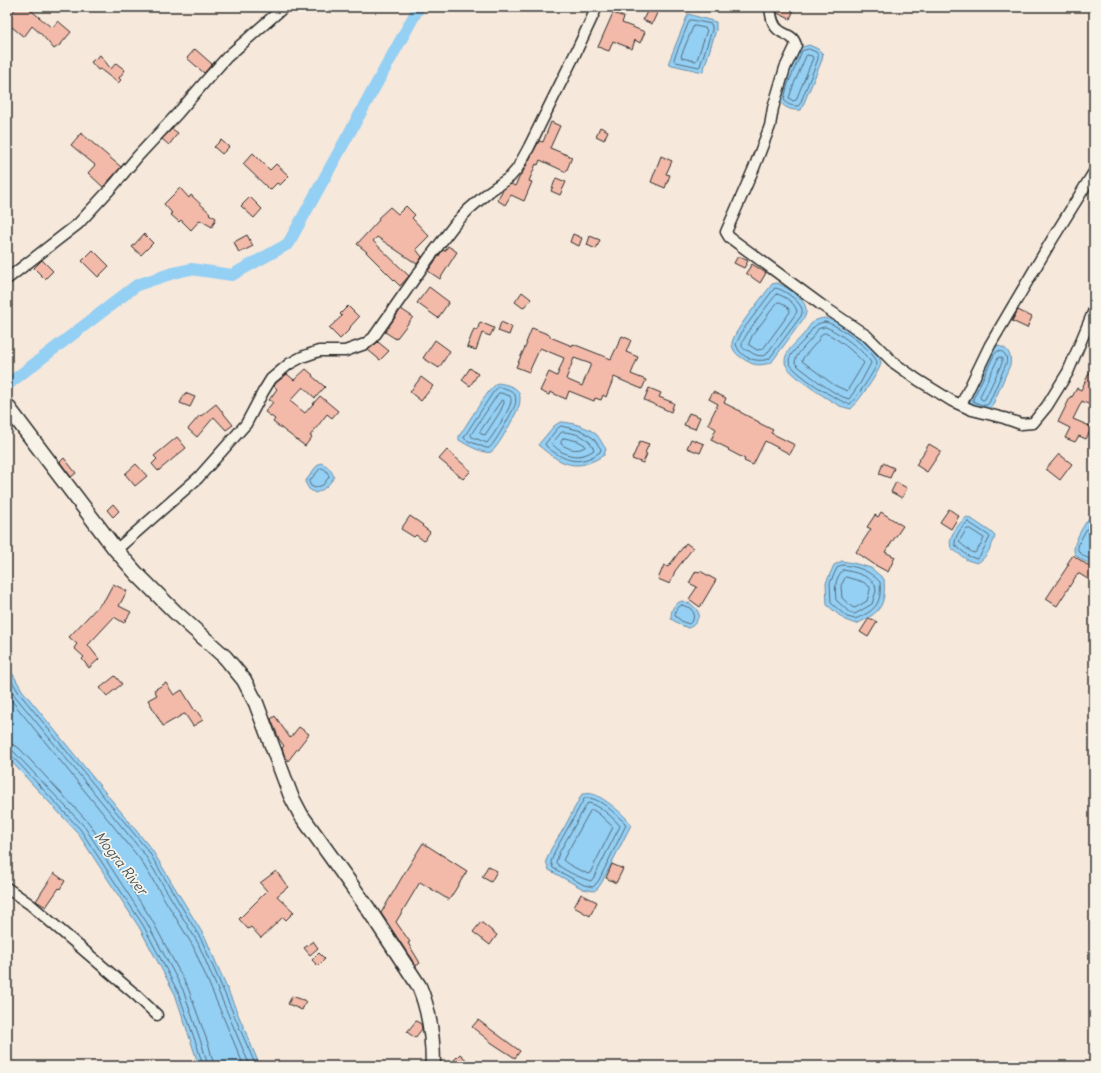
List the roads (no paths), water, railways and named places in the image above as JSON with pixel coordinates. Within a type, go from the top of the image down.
[{"type":"street","points":[[7,278],[78,224],[227,57],[284,7]]},
{"type":"street","points":[[116,550],[198,478],[246,424],[271,379],[289,364],[302,357],[319,351],[345,351],[365,344],[373,338],[429,258],[455,224],[476,203],[510,177],[516,169],[529,147],[597,7]]},
{"type":"street","points":[[770,7],[772,20],[778,30],[789,35],[796,45],[785,68],[773,108],[770,126],[760,154],[726,232],[729,237],[820,304],[867,336],[894,363],[907,373],[972,410],[1004,418],[1020,424],[1033,423],[1048,406],[1068,372],[1094,310]]},
{"type":"street","points":[[961,405],[990,345],[1094,172]]},
{"type":"street","points":[[9,409],[116,550],[136,573],[170,607],[225,657],[244,680],[256,703],[291,796],[301,815],[367,907],[419,986],[424,998],[433,1041],[433,1066]]},
{"type":"street","points":[[7,888],[31,905],[157,1014]]},
{"type":"water","points":[[688,14],[716,22],[716,30],[703,72],[668,64]]},
{"type":"water","points":[[809,45],[818,49],[823,54],[822,60],[801,110],[794,110],[785,107],[779,99],[799,48]]},
{"type":"water","points":[[777,283],[796,294],[804,303],[806,312],[771,363],[759,365],[753,364],[737,354],[732,343],[738,330],[749,314],[772,284]]},
{"type":"water","points":[[825,318],[839,324],[858,336],[874,350],[881,363],[873,379],[851,409],[840,406],[808,386],[792,373],[785,362],[788,351],[811,324],[816,320]]},
{"type":"water","points":[[997,346],[1004,348],[1008,352],[1010,355],[1010,365],[993,404],[990,409],[984,409],[975,406],[968,400],[991,352]]},
{"type":"water","points":[[498,383],[518,391],[520,396],[519,404],[511,423],[502,438],[494,449],[488,453],[475,449],[459,440],[459,436],[483,399]]},
{"type":"water","points":[[560,422],[580,426],[594,432],[606,449],[604,455],[594,461],[577,465],[562,462],[554,458],[538,445],[554,426]]},
{"type":"water","points":[[320,463],[329,468],[334,477],[326,487],[315,493],[309,489],[305,482]]},
{"type":"water","points":[[1092,514],[1094,514],[1094,566],[1079,558],[1075,554],[1074,550],[1079,534]]},
{"type":"water","points":[[967,517],[995,536],[988,552],[983,559],[977,563],[967,560],[951,548],[950,540],[952,535]]},
{"type":"water","points":[[842,561],[871,568],[884,579],[884,596],[880,608],[871,616],[856,624],[845,620],[827,605],[826,583],[834,565]]},
{"type":"water","points":[[682,601],[692,605],[699,614],[698,619],[693,626],[688,628],[671,619],[673,608],[676,604]]},
{"type":"water","name":"Mogra River","points":[[7,664],[22,690],[152,850],[206,939],[260,1066],[199,1066],[175,994],[139,927],[77,832],[7,757]]},
{"type":"water","points":[[582,794],[596,795],[608,802],[629,821],[631,825],[602,882],[594,891],[583,889],[549,870],[546,861],[551,849]]},
{"type":"waterway","points":[[7,385],[137,285],[173,273],[191,269],[232,275],[288,244],[419,7]]}]
